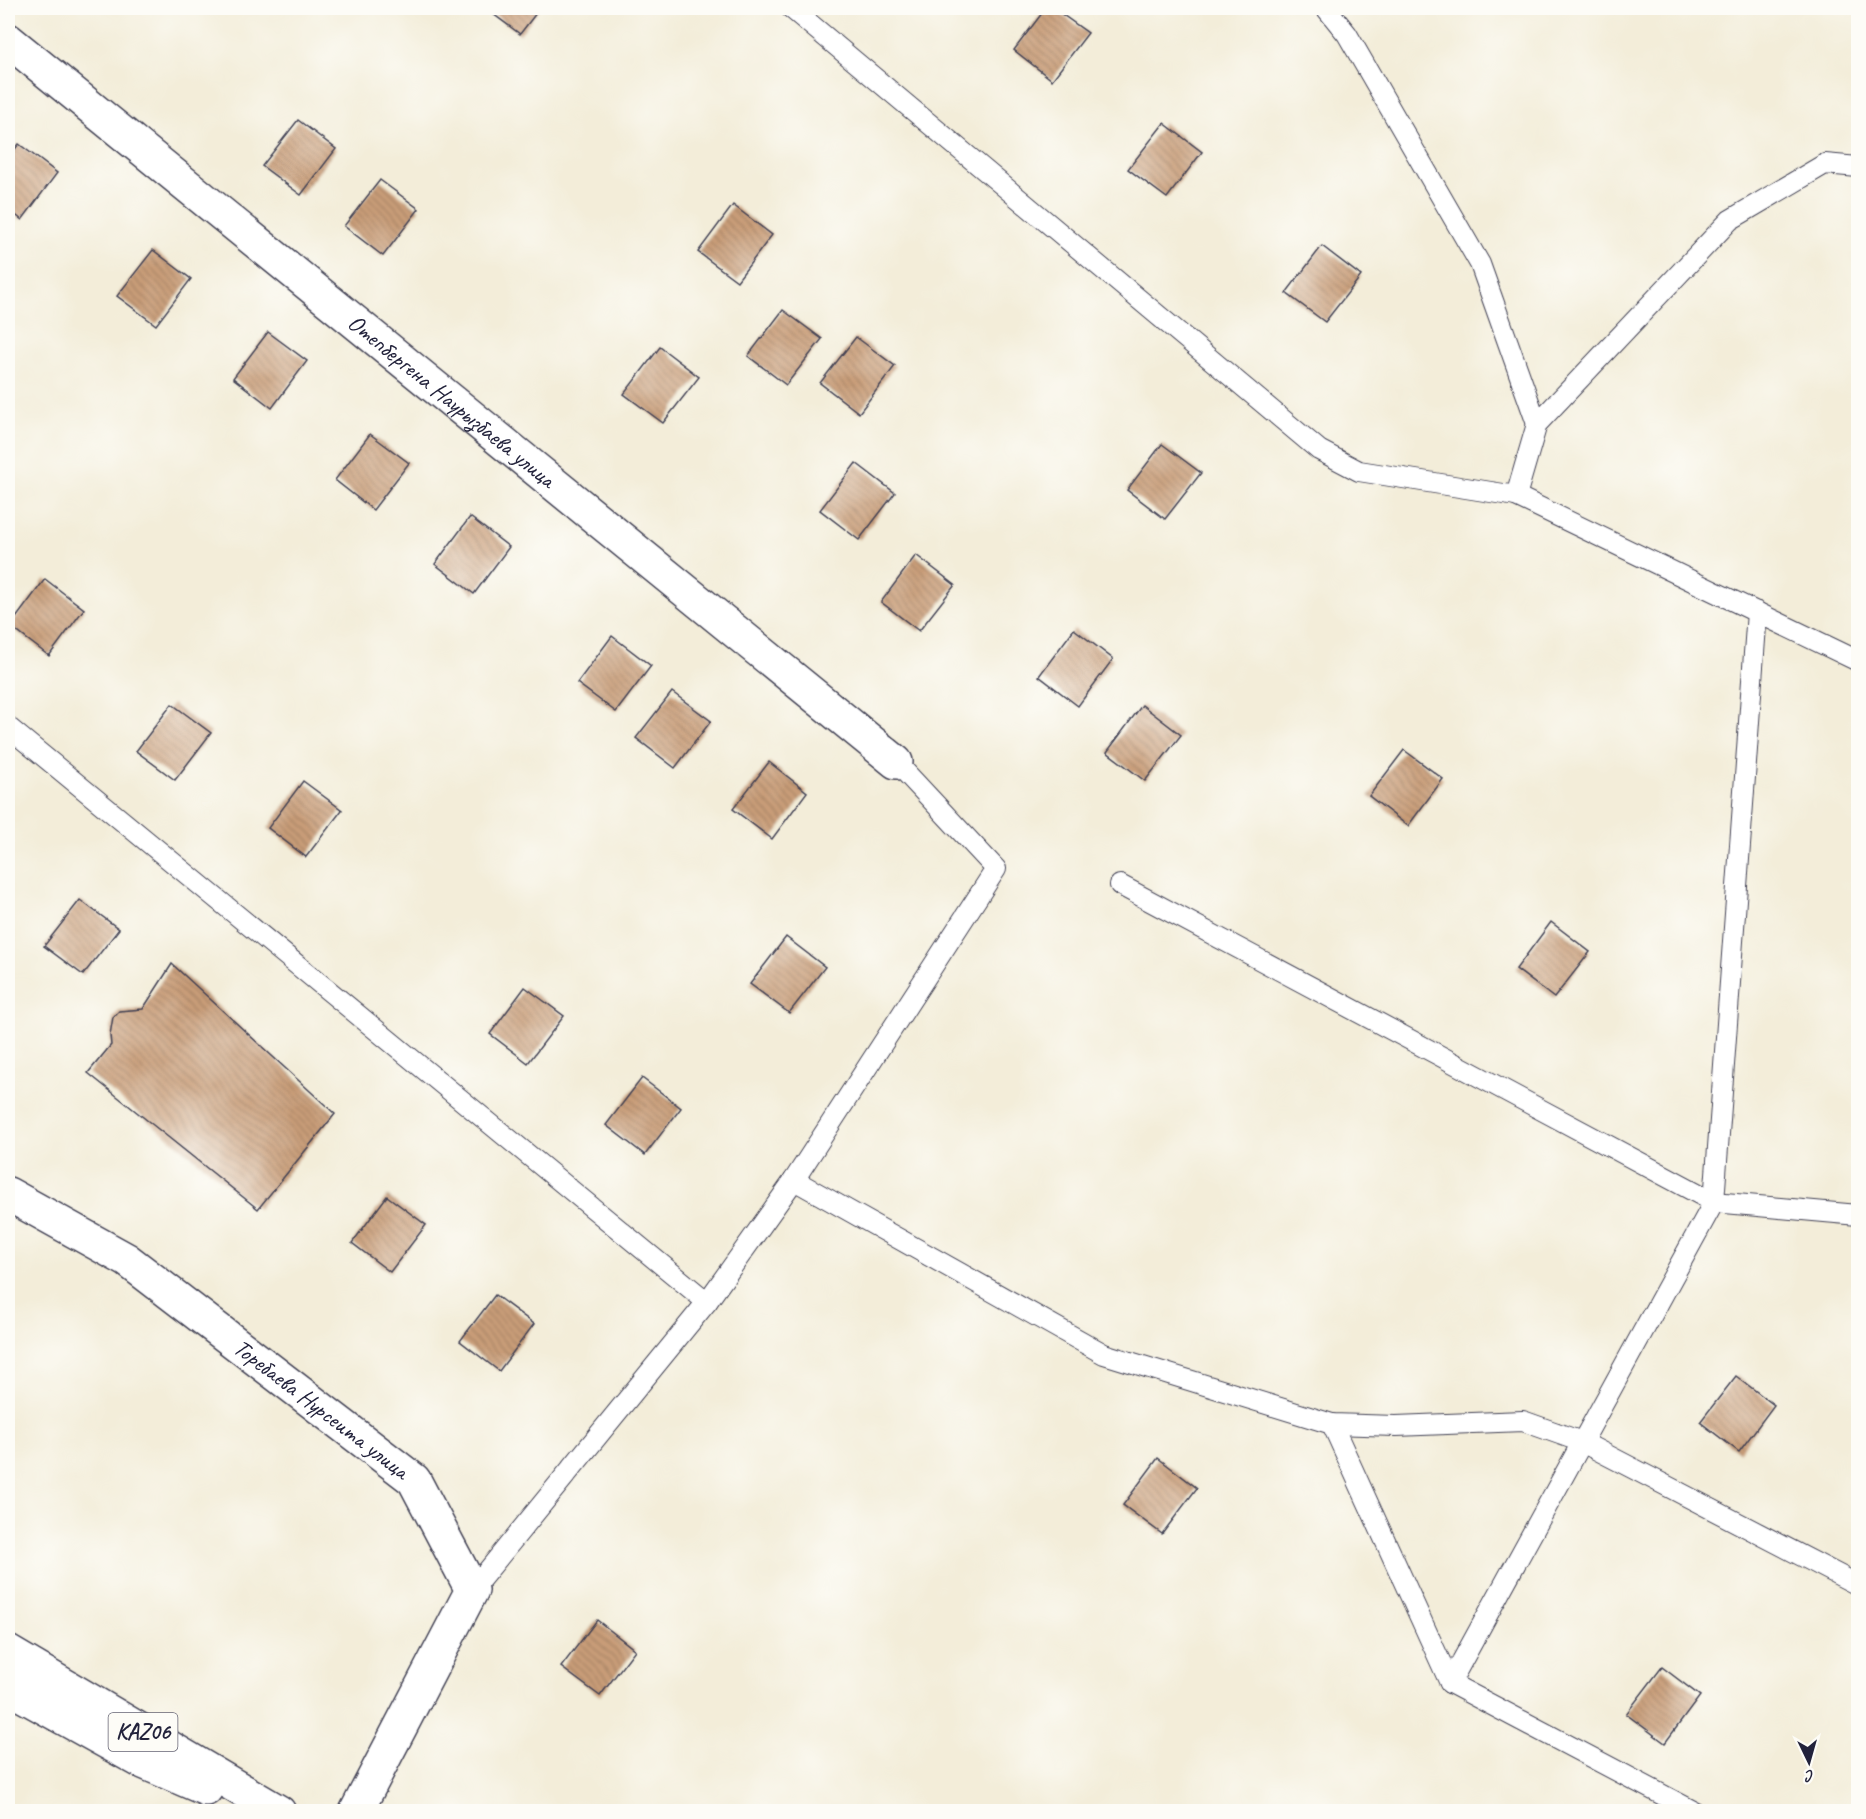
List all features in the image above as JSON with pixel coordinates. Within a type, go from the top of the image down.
[{"type":"main road","name":"Отепбергена Наурызбаева улица","points":[[8,40],[896,762]]},
{"type":"main road","name":"Торебаева Нурсеита улица","points":[[8,1194],[127,1260],[414,1480],[472,1590]]},
{"type":"main road","points":[[356,1812],[472,1590]]},
{"type":"main road","name":"KАZ06","points":[[8,1652],[279,1812]]},
{"type":"main road","name":"KАZ06","points":[[8,1687],[141,1761],[258,1812]]},
{"type":"lane","points":[[791,8],[1318,450],[1359,471],[1516,496],[1858,661]]},
{"type":"lane","points":[[1326,8],[1347,34],[1480,264],[1537,424]]},
{"type":"lane","points":[[1516,496],[1537,424],[1730,220],[1825,164],[1858,167]]},
{"type":"lane","points":[[1450,1683],[1714,1202],[1757,612]]},
{"type":"lane","points":[[8,727],[707,1302]]},
{"type":"lane","points":[[472,1590],[707,1302],[794,1180],[996,869],[896,762]]},
{"type":"lane","points":[[1120,885],[1714,1202],[1858,1215]]},
{"type":"lane","points":[[794,1180],[1104,1354],[1332,1424],[1396,1426],[1523,1421],[1582,1442],[1858,1585]]},
{"type":"lane","points":[[1332,1424],[1450,1683],[1695,1812]]},
{"type":"building","points":[[485,8],[540,8],[520,34]]},
{"type":"building","points":[[1046,8],[1053,8],[1088,33],[1052,80],[1014,50]]},
{"type":"building","points":[[298,120],[336,149],[301,195],[262,166]]},
{"type":"building","points":[[1164,123],[1202,152],[1167,198],[1128,169]]},
{"type":"building","points":[[19,144],[57,173],[22,220],[8,209],[8,158]]},
{"type":"building","points":[[380,180],[419,209],[383,256],[344,226]]},
{"type":"building","points":[[733,205],[772,235],[737,281],[698,252]]},
{"type":"building","points":[[1322,246],[1361,276],[1325,322],[1286,293]]},
{"type":"building","points":[[153,250],[191,279],[156,325],[117,296]]},
{"type":"building","points":[[783,310],[822,339],[786,385],[748,356]]},
{"type":"building","points":[[268,332],[307,361],[272,408],[233,378]]},
{"type":"building","points":[[856,337],[895,366],[859,413],[820,383]]},
{"type":"building","points":[[660,347],[699,377],[663,423],[624,394]]},
{"type":"building","points":[[370,434],[409,463],[373,510],[335,480]]},
{"type":"building","points":[[1162,444],[1201,473],[1165,519],[1127,490]]},
{"type":"building","points":[[856,463],[895,493],[859,540],[820,510]]},
{"type":"building","points":[[470,517],[509,547],[474,594],[435,564]]},
{"type":"building","points":[[916,555],[955,585],[919,631],[881,602]]},
{"type":"building","points":[[45,579],[84,609],[49,656],[10,626]]},
{"type":"building","points":[[1074,629],[1113,659],[1078,706],[1039,676]]},
{"type":"building","points":[[612,636],[651,666],[616,712],[577,683]]},
{"type":"building","points":[[672,692],[711,721],[675,768],[636,738]]},
{"type":"building","points":[[172,704],[211,733],[175,780],[136,751]]},
{"type":"building","points":[[1142,705],[1181,735],[1145,781],[1107,752]]},
{"type":"building","points":[[1404,750],[1443,779],[1408,826],[1369,796]]},
{"type":"building","points":[[769,762],[807,792],[772,839],[733,809]]},
{"type":"building","points":[[303,781],[342,810],[306,857],[268,828]]},
{"type":"building","points":[[80,900],[119,929],[83,975],[44,946]]},
{"type":"building","points":[[1551,922],[1590,952],[1554,998],[1516,969]]},
{"type":"building","points":[[786,937],[825,967],[789,1013],[750,984]]},
{"type":"building","points":[[172,964],[335,1114],[258,1209],[88,1073],[111,1045],[113,1017],[119,1011],[143,1009]]},
{"type":"building","points":[[525,987],[564,1016],[528,1063],[490,1034]]},
{"type":"building","points":[[642,1078],[681,1108],[645,1155],[606,1125]]},
{"type":"building","points":[[387,1196],[426,1225],[390,1272],[352,1243]]},
{"type":"building","points":[[495,1295],[534,1324],[499,1371],[460,1341]]},
{"type":"building","points":[[1736,1376],[1774,1405],[1739,1452],[1700,1422]]},
{"type":"building","points":[[1158,1458],[1197,1488],[1162,1534],[1123,1505]]},
{"type":"building","points":[[597,1620],[635,1650],[600,1696],[561,1667]]},
{"type":"building","points":[[1662,1667],[1700,1696],[1665,1743],[1626,1714]]}]
